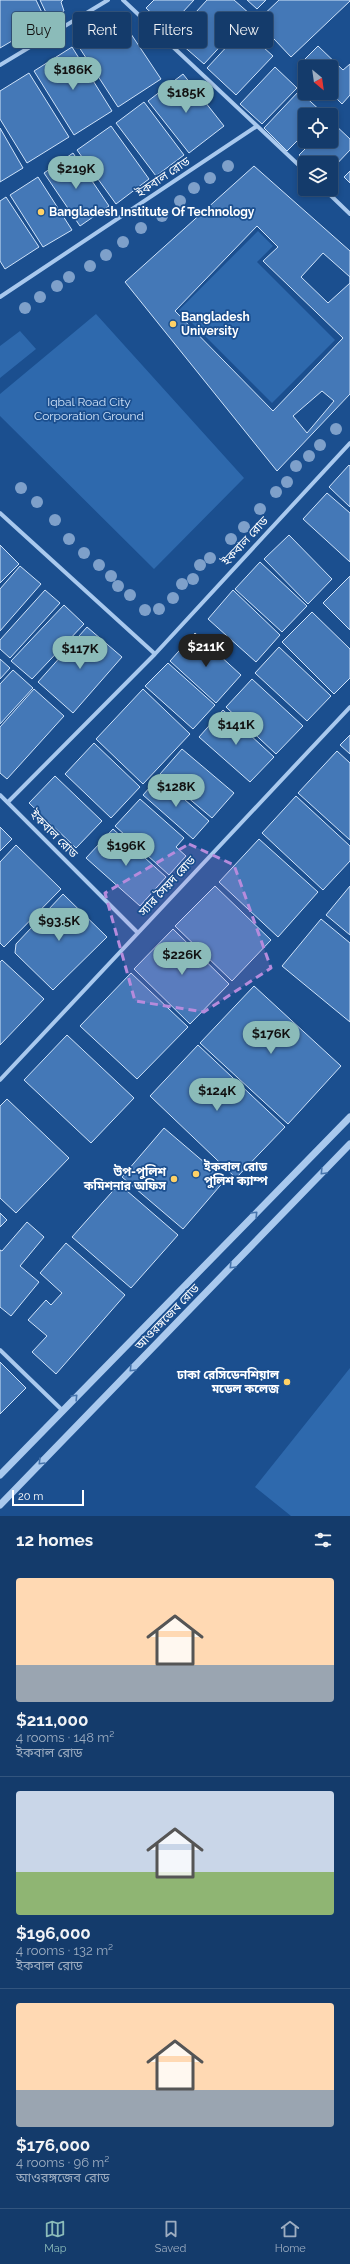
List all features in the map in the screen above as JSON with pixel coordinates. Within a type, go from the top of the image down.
[{"type":"street","points":[[0,65],[108,0]]},
{"type":"street","points":[[123,0],[298,164]]},
{"type":"street","name":"ইকবাল রোড","points":[[0,297],[257,126]]},
{"type":"street","points":[[331,196],[350,214]]},
{"type":"street","name":"ইকবাল রোড","points":[[8,802],[155,654],[350,443]]},
{"type":"street","points":[[0,512],[155,654]]},
{"type":"street","name":"স্যার সৈয়দ রোড","points":[[0,1080],[350,706]]},
{"type":"street","name":"ইকবাল রোড","points":[[0,795],[137,932]]},
{"type":"street","name":"আওরঙ্গজেব রোড","points":[[0,1475],[350,1117]]},
{"type":"street","name":"আওরঙ্গজেব রোড","points":[[0,1504],[350,1144]]},
{"type":"street","points":[[0,1350],[62,1410]]},
{"type":"highlighted area","points":[[189,844],[234,865],[271,968],[204,1012],[135,1001],[105,893]]},
{"type":"green space","points":[[258,231],[273,246],[257,262],[335,340],[272,403],[179,310]]},
{"type":"green space","name":"Iqbal Road City Corporation Ground","points":[[96,314],[244,478],[154,569],[0,416],[0,394]]},
{"type":"green space","points":[[20,331],[36,349],[0,378],[0,346]]},
{"type":"green space","points":[[350,1368],[350,1516],[291,1516],[255,1487]]},
{"type":"building","points":[[0,0],[36,0],[42,12],[12,12],[12,41],[0,48]]},
{"type":"building","points":[[40,0],[63,0],[61,2],[64,11],[46,12]]},
{"type":"building","points":[[154,0],[194,0],[183,12],[150,12],[146,8]]},
{"type":"building","points":[[207,0],[234,0],[248,12],[215,12],[215,48],[219,48],[204,64],[186,48],[207,48],[207,12],[196,12]]},
{"type":"building","points":[[247,0],[266,0],[257,9]]},
{"type":"building","points":[[279,0],[350,0],[291,57],[273,38],[273,12],[266,12]]},
{"type":"building","points":[[131,34],[161,79],[118,107],[80,48],[131,48]]},
{"type":"building","points":[[318,46],[333,60],[304,60]]},
{"type":"building","points":[[72,47],[112,111],[74,135],[34,71]]},
{"type":"building","points":[[225,48],[264,48],[273,56],[236,95],[207,68]]},
{"type":"building","points":[[350,64],[350,95],[342,104],[338,100],[338,65],[343,70]]},
{"type":"building","points":[[275,67],[297,88],[262,124],[240,104]]},
{"type":"building","points":[[29,73],[69,137],[27,163],[0,119],[0,91]]},
{"type":"building","points":[[183,74],[224,126],[189,153],[148,101]]},
{"type":"building","points":[[298,92],[298,100],[309,100],[317,108],[298,108],[298,140],[287,151],[264,128]]},
{"type":"building","points":[[144,102],[184,155],[156,176],[116,123]]},
{"type":"building","points":[[111,126],[149,179],[116,204],[77,150]]},
{"type":"building","points":[[0,128],[23,168],[0,182]]},
{"type":"building","points":[[338,128],[350,139],[350,150],[338,163],[338,156],[299,155],[306,148],[338,148]]},
{"type":"building","points":[[73,153],[109,206],[80,226],[44,173]]},
{"type":"building","name":"Bangladesh University","points":[[254,166],[350,251],[350,394],[277,471],[125,282]],"holes":[[[257,226],[278,247],[263,261],[343,338],[273,411],[175,311]]]},
{"type":"building","points":[[350,171],[350,183],[344,177]]},
{"type":"building","name":"Bangladesh Institute Of Technology","points":[[38,177],[72,230],[43,247],[10,195]]},
{"type":"building","points":[[6,197],[39,247],[5,269],[0,261],[0,201]]},
{"type":"building","points":[[323,253],[350,277],[350,283],[328,303],[301,277]]},
{"type":"building","points":[[322,391],[334,401],[307,433],[293,416]]},
{"type":"building","points":[[349,465],[350,466],[350,507],[329,487]]},
{"type":"building","points":[[327,493],[350,513],[350,562],[303,519]]},
{"type":"building","points":[[289,535],[332,579],[308,604],[264,559]]},
{"type":"building","points":[[0,545],[19,564],[0,583]]},
{"type":"building","points":[[260,562],[307,606],[282,632],[235,589]]},
{"type":"building","points":[[20,566],[41,584],[0,631],[0,589]]},
{"type":"building","points":[[350,576],[350,630],[323,603]]},
{"type":"building","points":[[45,590],[60,603],[10,658],[0,649],[0,640]]},
{"type":"building","points":[[233,590],[280,635],[256,662],[208,619]]},
{"type":"building","points":[[64,605],[84,624],[32,679],[11,661]]},
{"type":"building","points":[[312,612],[350,649],[350,678],[334,694],[282,642]]},
{"type":"building","points":[[87,627],[122,657],[73,713],[38,682]]},
{"type":"building","points":[[195,633],[241,675],[216,703],[170,661]]},
{"type":"building","points":[[279,647],[331,696],[307,721],[255,673]]},
{"type":"building","points":[[0,659],[10,668],[0,679]]},
{"type":"building","points":[[168,663],[215,705],[193,729],[145,686]]},
{"type":"building","points":[[13,670],[33,688],[0,724],[0,684]]},
{"type":"building","points":[[252,679],[303,726],[276,754],[226,707]]},
{"type":"building","points":[[34,689],[64,716],[7,779],[0,773],[0,727]]},
{"type":"building","points":[[143,689],[190,734],[143,784],[96,739]]},
{"type":"building","points":[[223,710],[274,757],[250,782],[199,737]]},
{"type":"building","points":[[350,735],[350,754],[340,745]]},
{"type":"building","points":[[94,743],[140,787],[111,818],[65,774]]},
{"type":"building","points":[[182,749],[234,793],[212,818],[160,774]]},
{"type":"building","points":[[337,751],[350,763],[350,840],[298,793]]},
{"type":"building","points":[[55,776],[102,821],[76,848],[29,803]]},
{"type":"building","points":[[159,777],[209,821],[193,839],[143,795]]},
{"type":"building","points":[[296,796],[350,846],[350,861],[323,890],[262,833]]},
{"type":"building","points":[[140,799],[184,838],[176,847],[186,856],[169,875],[115,826]]},
{"type":"building","points":[[0,827],[12,839],[0,851]]},
{"type":"building","points":[[113,829],[166,877],[140,906],[86,858]]},
{"type":"building","points":[[259,839],[318,892],[278,937],[219,882]]},
{"type":"building","points":[[16,845],[61,889],[4,947],[0,943],[0,862]]},
{"type":"building","points":[[215,886],[271,940],[232,981],[175,926]]},
{"type":"building","points":[[350,886],[350,935],[326,915]]},
{"type":"building","points":[[63,894],[107,937],[53,990],[15,953],[16,944]]},
{"type":"building","points":[[321,919],[350,943],[350,1022],[282,966]]},
{"type":"building","points":[[173,929],[229,984],[190,1024],[134,969]]},
{"type":"building","points":[[2,960],[44,999],[0,1045],[0,962]]},
{"type":"building","points":[[131,973],[188,1027],[137,1079],[80,1026]]},
{"type":"building","points":[[254,986],[341,1066],[288,1124],[200,1043]]},
{"type":"building","points":[[67,1035],[134,1098],[91,1143],[24,1080]]},
{"type":"building","points":[[198,1045],[285,1127],[236,1178],[150,1096]]},
{"type":"building","points":[[7,1099],[69,1158],[16,1213],[0,1198],[0,1106]]},
{"type":"building","name":"উপ-পুলিশ কমিশনার অফিস","points":[[164,1128],[225,1180],[183,1229],[122,1177]]},
{"type":"building","points":[[119,1184],[178,1235],[131,1288],[72,1237]]},
{"type":"building","points":[[0,1213],[7,1220],[0,1227]]},
{"type":"building","points":[[27,1222],[44,1237],[20,1266],[39,1282],[11,1316],[0,1307],[0,1250],[2,1251]]},
{"type":"building","points":[[66,1243],[125,1295],[56,1374],[32,1352],[47,1336],[28,1320],[46,1300],[51,1305],[62,1293],[40,1273]]},
{"type":"building","points":[[0,1362],[26,1388],[0,1414]]},
{"type":"place","name":"Bangladesh Institute Of Technology","points":[[41,212]]},
{"type":"place","name":"Bangladesh University","points":[[173,324]]},
{"type":"place","name":"ইকবাল রোড পুলিশ ক্যাম্প","points":[[196,1174]]},
{"type":"place","name":"উপ-পুলিশ কমিশনার অফিস","points":[[174,1179]]},
{"type":"place","name":"ঢাকা রেসিডেনশিয়াল মডেল কলেজ","points":[[287,1382]]}]
